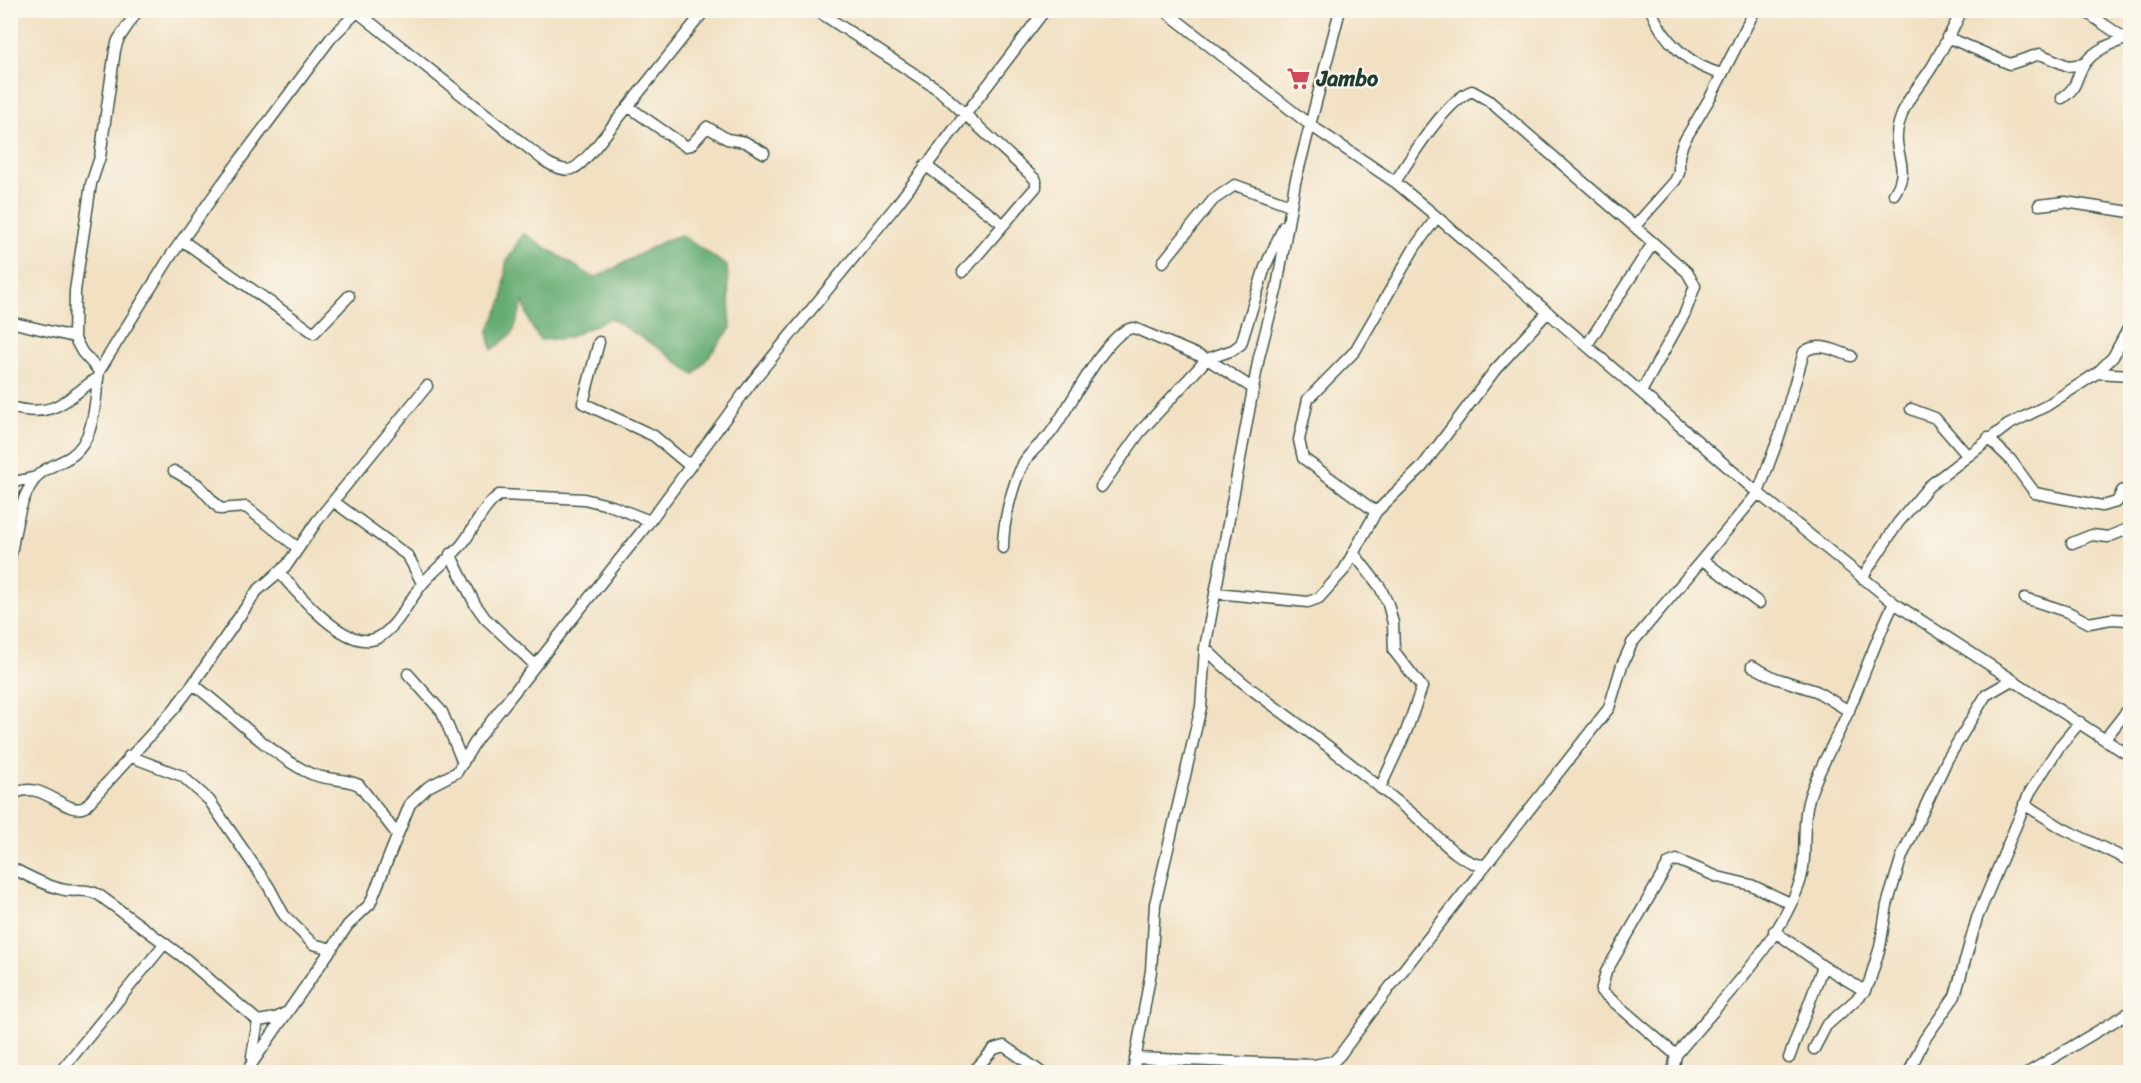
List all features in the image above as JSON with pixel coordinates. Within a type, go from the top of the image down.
[{"type":"street","points":[[10,483],[36,477],[70,457],[82,446],[97,398],[98,374],[74,337],[75,291],[91,184],[100,157],[115,50],[118,40],[138,10]]},
{"type":"street","points":[[10,407],[43,413],[57,406],[98,374],[170,257],[222,184],[331,38],[357,11],[506,131],[559,170],[570,171],[578,167],[629,107],[705,10]]},
{"type":"street","points":[[816,10],[939,90],[1036,180],[1036,187],[963,272]]},
{"type":"street","points":[[248,1069],[348,926],[370,904],[402,819],[417,795],[453,775],[463,763],[477,739],[650,521],[752,382],[827,293],[1045,10]]},
{"type":"street","points":[[1164,10],[1310,125],[1395,182],[1758,493],[1894,603],[2130,756]]},
{"type":"street","points":[[1133,1072],[1151,971],[1155,904],[1203,699],[1205,648],[1254,389],[1276,287],[1290,205],[1340,10]]},
{"type":"street","points":[[1651,10],[1659,31],[1671,44],[1701,66],[1722,74]]},
{"type":"street","points":[[1635,227],[1675,181],[1679,173],[1683,143],[1755,10]]},
{"type":"street","points":[[1894,194],[1903,178],[1897,146],[1898,124],[1911,92],[1935,62],[1962,10]]},
{"type":"street","points":[[2083,10],[2128,40]]},
{"type":"street","points":[[1947,37],[2010,64],[2040,54],[2067,66],[2084,64],[2109,44],[2128,40]]},
{"type":"street","points":[[2062,98],[2076,87],[2084,64]]},
{"type":"street","points":[[1395,182],[1427,135],[1452,106],[1472,91],[1488,100],[1688,272],[1695,286],[1685,313],[1641,392]]},
{"type":"street","points":[[629,107],[685,146],[691,145],[707,127],[727,139],[745,142],[764,153]]},
{"type":"street","points":[[925,165],[1003,224]]},
{"type":"street","points":[[1163,262],[1213,200],[1235,185],[1290,205]]},
{"type":"street","points":[[2039,205],[2065,202],[2130,212]]},
{"type":"street","points":[[1376,512],[1303,458],[1299,440],[1308,399],[1355,351],[1415,247],[1437,217]]},
{"type":"street","points":[[1101,487],[1140,432],[1207,359],[1233,350],[1241,344],[1265,267],[1287,220]]},
{"type":"street","points":[[183,241],[314,333],[349,296]]},
{"type":"street","points":[[1587,345],[1653,243]]},
{"type":"street","points":[[1216,593],[1313,601],[1328,589],[1355,555],[1376,512],[1422,467],[1495,370],[1548,312]]},
{"type":"street","points":[[10,322],[74,337]]},
{"type":"street","points":[[1862,578],[1920,496],[1988,438],[2046,406],[2097,373],[2113,357],[2130,325]]},
{"type":"street","points":[[1003,548],[1003,535],[1024,461],[1049,435],[1114,338],[1124,330],[1134,328],[1207,359],[1254,389]]},
{"type":"street","points":[[599,342],[583,403],[654,436],[685,462],[693,463]]},
{"type":"street","points":[[1135,1058],[1314,1065],[1334,1060],[1609,708],[1622,665],[1632,643],[1758,493],[1780,434],[1804,351],[1810,346],[1818,346],[1851,356]]},
{"type":"street","points":[[2097,373],[2130,375]]},
{"type":"street","points":[[10,796],[21,790],[38,790],[74,808],[82,808],[194,684],[257,591],[279,572],[333,501],[427,386]]},
{"type":"street","points":[[1911,409],[1935,418],[1967,455]]},
{"type":"street","points":[[1988,438],[2010,459],[2028,487],[2044,496],[2102,506],[2117,502],[2122,490],[2130,487]]},
{"type":"street","points":[[174,471],[197,484],[220,509],[246,507],[298,548]]},
{"type":"street","points":[[10,559],[18,516],[36,477]]},
{"type":"street","points":[[279,572],[340,632],[357,641],[366,641],[386,632],[422,583],[461,545],[490,504],[505,494],[584,499],[612,506],[650,521]]},
{"type":"street","points":[[333,501],[408,556],[422,583]]},
{"type":"street","points":[[2072,543],[2092,535],[2108,537],[2130,528]]},
{"type":"street","points":[[450,554],[475,604],[485,618],[535,665]]},
{"type":"street","points":[[1355,555],[1380,587],[1388,604],[1393,623],[1394,651],[1422,687],[1406,732],[1380,788]]},
{"type":"street","points":[[1703,560],[1759,603]]},
{"type":"street","points":[[2025,598],[2068,612],[2089,623],[2111,619],[2130,620]]},
{"type":"street","points":[[1673,1072],[1676,1055],[1749,968],[1790,903],[1804,862],[1805,815],[1810,796],[1849,711],[1877,637],[1894,603]]},
{"type":"street","points":[[1205,648],[1242,684],[1301,726],[1468,861],[1486,866]]},
{"type":"street","points":[[1752,666],[1775,678],[1816,691],[1849,711]]},
{"type":"street","points":[[408,674],[442,712],[463,763]]},
{"type":"street","points":[[1814,1049],[1826,1026],[1865,991],[1875,968],[1887,906],[1902,856],[1924,805],[1981,701],[1991,690],[2012,680]]},
{"type":"street","points":[[194,684],[290,762],[325,779],[359,785],[396,833]]},
{"type":"street","points":[[2105,739],[2130,707]]},
{"type":"street","points":[[1909,1072],[1924,1040],[1954,996],[1977,918],[2024,804],[2044,768],[2080,722]]},
{"type":"street","points":[[129,756],[182,776],[209,800],[269,887],[284,915],[313,944],[332,949]]},
{"type":"street","points":[[2024,804],[2062,828],[2130,861]]},
{"type":"street","points":[[1676,1055],[1601,991],[1606,972],[1669,863],[1677,860],[1718,877],[1751,885],[1790,903]]},
{"type":"street","points":[[10,867],[54,887],[93,891],[165,943],[217,984],[258,1021]]},
{"type":"street","points":[[1774,931],[1822,966],[1865,991]]},
{"type":"street","points":[[60,1072],[165,943]]},
{"type":"street","points":[[1789,1058],[1800,1020],[1822,966]]},
{"type":"street","points":[[258,1021],[276,1018],[287,1011]]},
{"type":"street","points":[[2029,1072],[2130,1012]]},
{"type":"street","points":[[248,1069],[258,1021]]},
{"type":"street","points":[[973,1072],[994,1049],[1004,1046],[1041,1072]]},
{"type":"green space","points":[[523,233],[594,278],[681,235],[727,266],[731,328],[694,375],[660,349],[610,318],[567,338],[540,340],[530,324],[523,301],[513,333],[492,350],[488,332],[503,299],[506,263]]},
{"type":"place","name":"Jambo","points":[[1299,78]]}]
